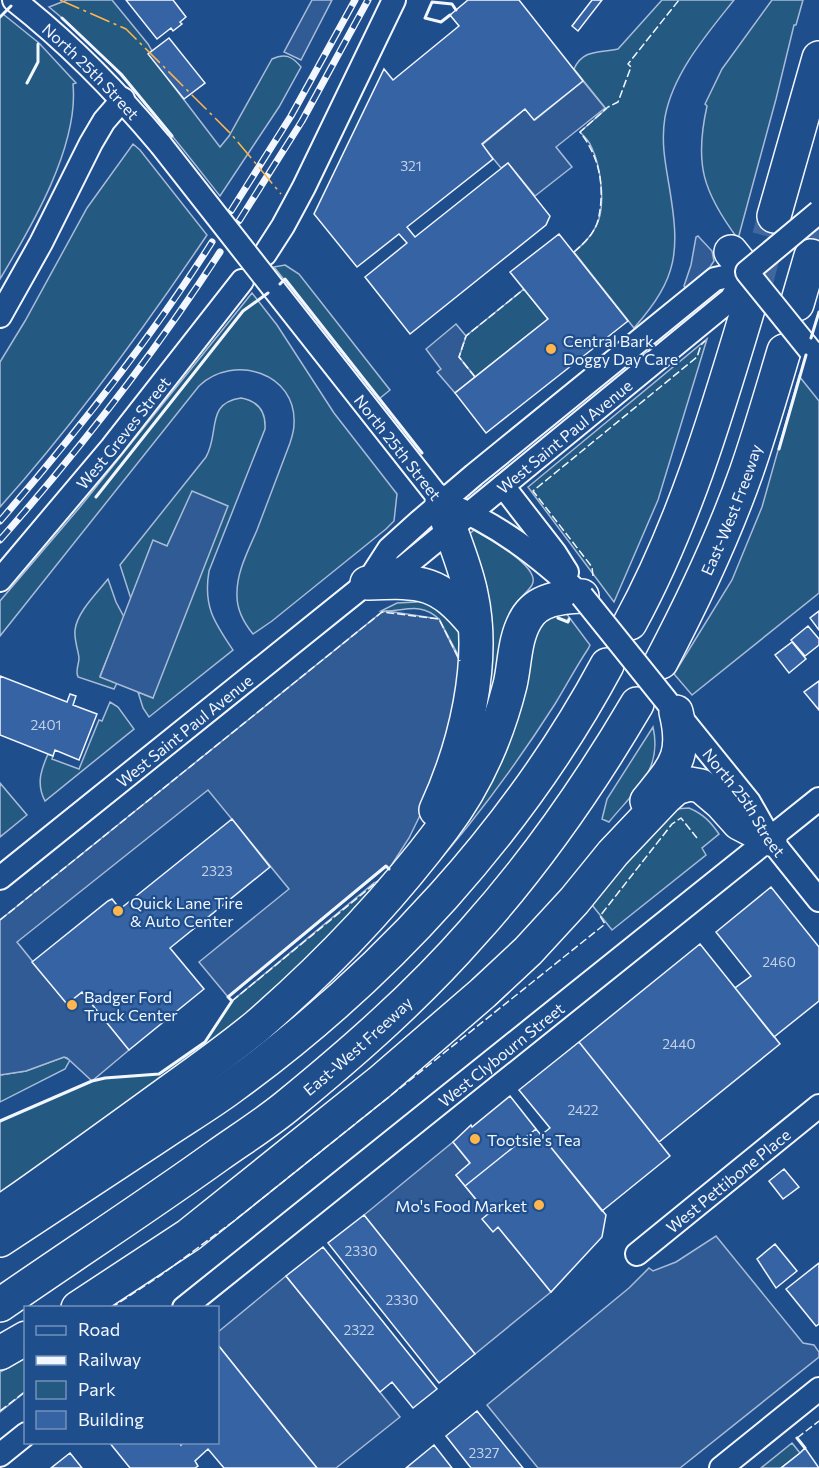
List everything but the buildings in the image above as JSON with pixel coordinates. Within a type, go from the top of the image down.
[{"type":"highway","points":[[774,216],[819,58]]},
{"type":"highway","points":[[797,304],[811,256]]},
{"type":"highway","points":[[630,622],[660,561],[698,469],[716,418],[748,309]]},
{"type":"highway","name":"East-West Freeway","points":[[661,662],[726,526],[746,473],[804,354]]},
{"type":"highway","points":[[381,902],[424,835],[451,776],[465,729],[472,687],[475,626],[454,514]]},
{"type":"highway","points":[[367,583],[419,583],[431,587],[448,597],[475,626]]},
{"type":"highway","points":[[0,1213],[143,1112],[255,1027],[334,954],[445,826],[482,765],[501,716],[520,633],[526,619],[533,610],[553,599],[582,596]]},
{"type":"highway","points":[[0,1240],[233,1086],[333,1005],[378,964],[421,920],[498,830],[564,736],[607,665]]},
{"type":"highway","points":[[614,853],[680,754],[681,738],[660,706]]},
{"type":"highway","name":"East-West Freeway","points":[[0,1305],[276,1114],[372,1034],[426,983],[474,932],[568,811],[660,706]]},
{"type":"highway","points":[[81,1306],[189,1235],[381,1082],[528,951],[614,853],[676,788],[690,784],[701,786],[739,823],[770,839]]},
{"type":"highway","points":[[0,1353],[24,1339]]},
{"type":"street","name":"North 25th Street","points":[[14,0],[51,30],[123,99],[454,514],[536,555],[582,596],[660,706],[749,802],[770,839],[819,900]]},
{"type":"street","points":[[265,254],[304,187],[394,0]]},
{"type":"street","points":[[0,316],[41,243],[91,143],[104,121],[123,99]]},
{"type":"street","name":"West Saint Paul Avenue","points":[[454,514],[715,279],[819,212]]},
{"type":"street","points":[[734,267],[804,354]]},
{"type":"street","name":"West Saint Paul Avenue","points":[[0,878],[367,583],[389,549],[503,486],[713,314],[731,299],[734,267]]},
{"type":"street","name":"West Greves Street","points":[[0,580],[112,447],[242,281]]},
{"type":"street","points":[[503,486],[555,552],[582,596]]},
{"type":"street","name":"West Clybourn Street","points":[[186,1306],[819,799]]},
{"type":"street","name":"West Pettibone Place","points":[[637,1254],[819,1106]]},
{"type":"street","points":[[721,1468],[819,1389]]},
{"type":"street","points":[[0,1455],[24,1436]]},
{"type":"green space","points":[[67,0],[112,0],[148,44],[152,51],[149,54],[220,147],[229,136],[272,59],[281,56],[288,57],[301,67],[279,107],[220,196],[119,73],[49,7]]},
{"type":"green space","points":[[662,0],[734,0],[692,55],[669,101],[663,143],[675,246],[668,278],[649,310],[634,328],[574,252],[595,228],[599,220],[602,199],[595,154],[589,142],[580,132],[606,109],[574,69],[587,55],[618,49]]},
{"type":"green space","points":[[772,0],[803,0],[796,25],[794,25],[738,239],[717,207],[704,177],[701,145],[707,106],[705,104],[722,69]]},
{"type":"green space","points":[[3,14],[39,43],[76,83],[73,84],[73,108],[69,133],[51,185],[26,235],[0,279],[0,17]]},
{"type":"green space","points":[[133,144],[207,235],[108,375],[0,507],[0,362],[87,208]]},
{"type":"green space","points":[[285,265],[299,274],[390,390],[379,399],[274,267]]},
{"type":"green space","points":[[524,289],[548,319],[475,377],[459,357],[466,336]]},
{"type":"green space","points":[[252,293],[277,325],[334,413],[397,494],[394,521],[253,634],[238,607],[238,579],[290,443],[294,424],[292,406],[285,392],[274,381],[261,374],[245,370],[229,371],[213,376],[199,386],[0,636],[0,601],[80,507]]},
{"type":"green space","points":[[707,339],[658,500],[614,602],[528,487]]},
{"type":"green space","points":[[799,376],[819,401],[819,593],[692,695],[674,674],[732,580],[762,507]]},
{"type":"green space","points":[[241,398],[247,399],[260,408],[264,417],[265,429],[209,571],[208,583],[209,604],[215,622],[233,650],[149,717],[143,708],[138,692],[153,698],[190,497],[167,546],[153,541],[131,599],[120,565],[206,457],[215,420],[222,406]]},
{"type":"green space","points":[[474,530],[512,554],[529,570],[533,578],[532,585],[509,614],[486,729],[466,537]]},
{"type":"green space","points":[[108,579],[124,617],[100,676],[117,683],[114,689],[78,677],[79,658],[75,637],[79,616]]},
{"type":"green space","points":[[417,596],[434,601],[460,633],[460,670],[457,653],[439,619],[432,613],[417,609],[381,611],[397,603],[416,602]]},
{"type":"green space","points":[[566,613],[590,645],[588,649],[525,749],[477,815],[425,877],[531,642],[544,622]]},
{"type":"green space","points":[[110,702],[118,707],[134,729],[45,801],[40,777],[48,754],[53,756],[52,759],[79,769],[99,720],[102,721]]},
{"type":"green space","points":[[653,727],[654,756],[644,779],[609,822],[602,819],[607,799]]},
{"type":"green space","points":[[0,783],[27,815],[0,837]]},
{"type":"green space","points":[[689,808],[706,818],[719,834],[702,848],[706,855],[612,930],[592,905],[674,809]]},
{"type":"green space","points":[[381,880],[294,983],[0,1198],[0,1121],[92,1081],[159,1074],[205,1042],[232,1001],[374,883]]},
{"type":"green space","points":[[64,1057],[70,1060],[65,1069],[0,1102],[0,1075],[26,1071]]},
{"type":"green space","points":[[24,1359],[24,1393],[0,1412],[0,1372]]},
{"type":"green space","points":[[792,1443],[800,1453],[781,1468],[761,1468]]},
{"type":"shaded area","points":[[312,0],[332,0],[301,60],[284,52]]},
{"type":"shaded area","points":[[583,81],[605,108],[556,147],[572,167],[535,196],[508,163],[501,168],[482,145],[525,109],[535,120]]},
{"type":"shaded area","points":[[698,236],[712,251],[714,261],[685,288],[696,237]]},
{"type":"shaded area","points":[[456,324],[466,336],[459,357],[475,377],[455,393],[437,372],[441,369],[426,349]]},
{"type":"shaded area","points":[[192,491],[228,506],[153,698],[100,677],[153,540],[167,546]]},
{"type":"shaded area","points":[[382,612],[439,619],[460,662],[457,703],[429,797],[409,838],[389,869],[386,867],[228,997],[199,962],[289,889],[208,790],[17,942],[67,1004],[82,992],[129,1050],[92,1081],[64,1057],[26,1071],[0,1075],[0,920]]},
{"type":"shaded area","points":[[453,1142],[470,1163],[456,1175],[488,1214],[483,1219],[493,1231],[498,1227],[551,1292],[475,1354],[364,1215]]},
{"type":"shaded area","points":[[716,1236],[803,1343],[814,1345],[819,1352],[819,1357],[680,1468],[538,1468],[487,1405],[629,1288],[649,1268],[653,1271],[676,1262]]},
{"type":"shaded area","points":[[286,1276],[400,1417],[336,1468],[317,1468],[219,1346],[219,1331]]},
{"type":"tunnel","points":[[756,284],[774,216]]},
{"type":"tunnel","points":[[811,256],[819,228]]},
{"type":"railway","points":[[231,211],[291,116],[355,0]]},
{"type":"railway","points":[[239,221],[302,121],[368,0]]},
{"type":"railway","points":[[0,521],[138,350],[212,242]]},
{"type":"railway","points":[[0,540],[115,400],[169,327],[220,252]]},
{"type":"fence","points":[[574,252],[596,226],[601,199],[600,179],[595,159],[580,132],[608,107],[618,102],[631,67],[628,64],[679,0]]},
{"type":"fence","points":[[475,377],[459,357],[466,336],[524,289]]},
{"type":"fence","points":[[593,576],[592,567],[533,491],[697,357],[705,341]]},
{"type":"fence","points":[[0,920],[382,612],[439,619],[460,661]]},
{"type":"fence","points":[[114,1306],[161,1275],[234,1221],[605,924],[600,916],[672,824],[681,818],[697,838]]},
{"type":"fence","points":[[232,1001],[378,881]]},
{"type":"fence","points":[[0,1411],[24,1393]]},
{"type":"fence","points":[[797,1438],[819,1421]]},
{"type":"wall","points":[[450,15],[441,22],[425,18],[432,2],[452,4],[456,10]]},
{"type":"wall","points":[[0,17],[11,6]]},
{"type":"wall","points":[[62,18],[121,74],[172,136]]},
{"type":"wall","points":[[27,83],[38,62],[38,44]]},
{"type":"wall","points":[[280,284],[285,279],[422,453]]},
{"type":"wall","points":[[96,497],[243,311],[268,293]]},
{"type":"wall","points":[[811,338],[819,312]]},
{"type":"wall","points":[[779,449],[806,355]]},
{"type":"wall","points":[[558,618],[568,622],[569,619]]},
{"type":"wall","points":[[0,1121],[92,1081],[159,1074],[205,1042],[232,1001],[228,997],[386,866],[389,869]]},
{"type":"wall","points":[[797,1438],[805,1448]]},
{"type":"power","points":[[60,0],[126,29],[232,135],[281,194]]},
{"type":"place","name":"Central Bark Doggy Day Care","points":[[551,349]]},
{"type":"place","name":"Quick Lane Tire & Auto Center","points":[[118,911]]},
{"type":"place","name":"Badger Ford Truck Center","points":[[72,1005]]},
{"type":"place","name":"Tootsie's Tea","points":[[475,1139]]},
{"type":"place","name":"Mo's Food Market","points":[[539,1205]]}]
